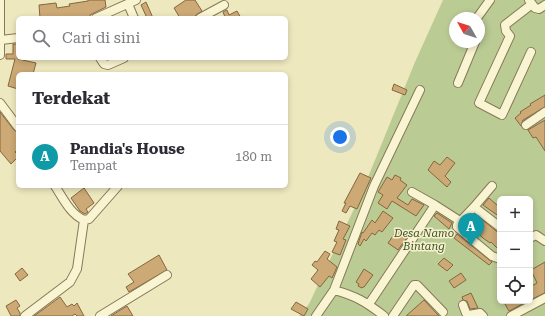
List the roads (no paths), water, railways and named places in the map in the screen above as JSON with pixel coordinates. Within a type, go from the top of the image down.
[{"type":"street","points":[[481,12],[490,0]]},
{"type":"street","points":[[0,55],[3,1]]},
{"type":"street","points":[[100,16],[132,2],[134,16]]},
{"type":"street","points":[[531,52],[502,115],[479,103],[510,36],[506,31],[505,25],[530,2],[535,8],[539,9],[545,5]]},
{"type":"street","points":[[204,16],[224,5]]},
{"type":"street","points":[[1,40],[16,38]]},
{"type":"street","points":[[458,83],[473,48]]},
{"type":"street","points":[[101,60],[104,64],[108,65],[119,60]]},
{"type":"street","points":[[316,316],[334,290],[374,186],[420,90]]},
{"type":"street","points":[[0,104],[16,125]]},
{"type":"street","points":[[526,125],[545,112]]},
{"type":"street","points":[[492,186],[457,224],[457,227],[492,256],[497,258]]},
{"type":"street","points":[[56,188],[71,210],[78,218],[84,220],[88,219],[116,188]]},
{"type":"street","points":[[412,192],[460,221]]},
{"type":"street","points":[[369,304],[435,205]]},
{"type":"street","points":[[474,207],[497,225]]},
{"type":"street","points":[[24,316],[70,282],[77,269],[84,220]]},
{"type":"street","points":[[533,236],[536,235],[545,241]]},
{"type":"street","points":[[100,316],[167,275]]},
{"type":"street","points":[[392,316],[414,285],[417,285],[443,312]]},
{"type":"street","points":[[334,290],[356,296],[384,316]]},
{"type":"street","points":[[511,316],[545,298]]},
{"type":"street","points":[[463,305],[466,313],[469,315],[480,313],[483,316]]},
{"type":"place","name":"Pandia's House","points":[[471,246]]},
{"type":"park label","name":"Desa Namo Bintang","points":[[424,239]]}]
